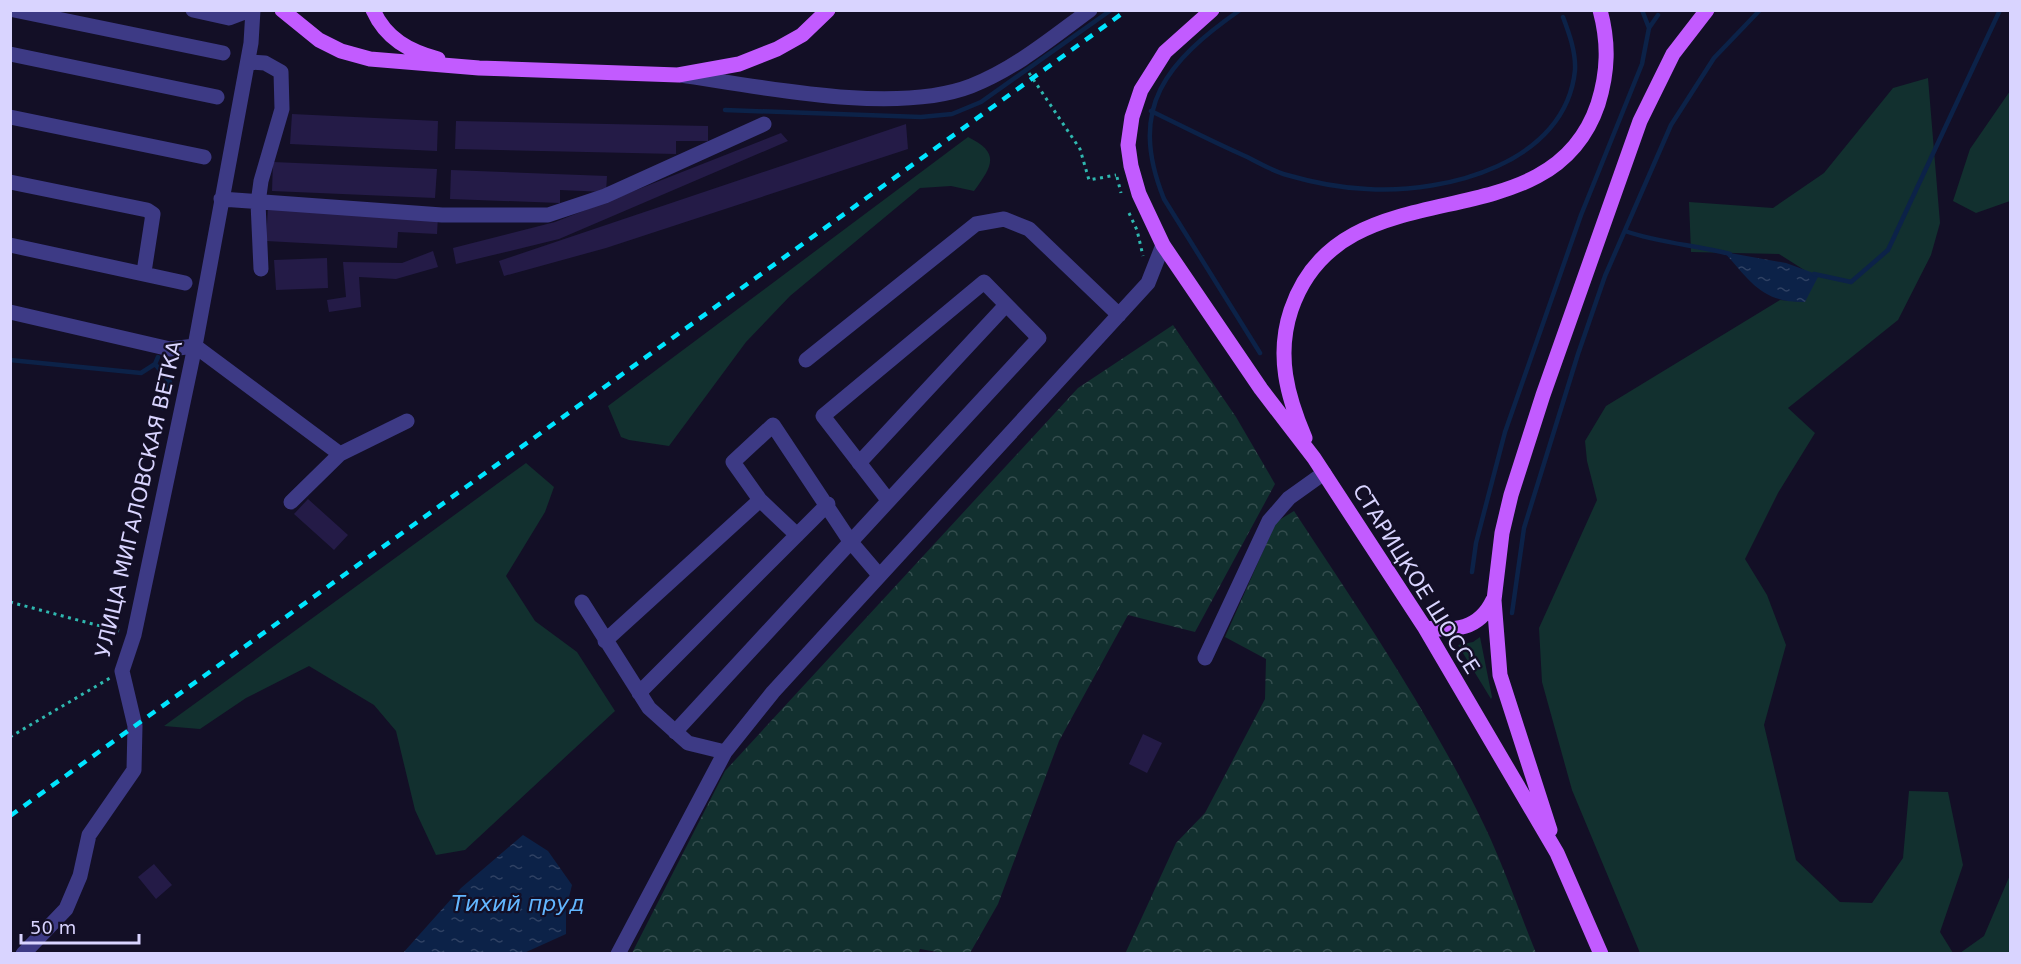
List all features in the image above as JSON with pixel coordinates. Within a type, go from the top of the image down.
[{"type":"main road","points":[[282,10],[313,36],[341,51],[370,59],[479,68],[678,75],[739,64],[777,49],[802,35],[828,10]]},
{"type":"main road","points":[[373,10],[389,36],[404,47],[429,56],[479,68]]},
{"type":"main road","name":"СТАРИЦКОЕ ШОССЕ","points":[[1212,10],[1165,52],[1141,90],[1129,130],[1129,155],[1133,177],[1163,245],[1261,389],[1324,472],[1425,627],[1557,853],[1601,954]]},
{"type":"main road","points":[[1314,458],[1288,392],[1283,362],[1286,329],[1299,288],[1326,254],[1357,231],[1390,218],[1498,194],[1537,176],[1555,164],[1586,129],[1600,96],[1607,54],[1600,10]]},
{"type":"main road","points":[[1557,853],[1534,775],[1504,693],[1497,659],[1494,600],[1502,533],[1511,495],[1640,121],[1669,61],[1707,10]]},
{"type":"main road","points":[[1425,627],[1454,630],[1468,626],[1486,614],[1494,600]]},
{"type":"street","points":[[14,10],[223,53]]},
{"type":"street","points":[[193,10],[229,18],[252,10]]},
{"type":"street","name":"УЛИЦА МИГАЛОВСКАЯ ВЕТКА","points":[[23,954],[66,909],[80,876],[89,835],[134,770],[135,726],[122,671],[134,635],[195,346],[248,62],[252,10]]},
{"type":"street","points":[[678,75],[821,95],[898,98],[939,95],[969,87],[995,76],[1090,10]]},
{"type":"street","points":[[10,54],[217,97]]},
{"type":"street","points":[[248,62],[265,63],[281,72],[282,109],[261,181],[258,203],[261,269]]},
{"type":"street","points":[[10,117],[204,157]]},
{"type":"street","points":[[221,199],[442,215],[548,215],[605,196],[764,124]]},
{"type":"street","points":[[10,182],[147,210],[153,214],[144,272]]},
{"type":"street","points":[[806,360],[976,224],[1004,219],[1029,229],[1119,315]]},
{"type":"street","points":[[10,245],[144,272],[185,283]]},
{"type":"street","points":[[618,954],[725,752],[773,692],[879,575],[996,452],[1148,283],[1163,245]]},
{"type":"street","points":[[675,732],[1039,338],[984,282],[823,416],[888,500]]},
{"type":"street","points":[[860,463],[1006,305]]},
{"type":"street","points":[[10,312],[170,349],[195,346],[340,454]]},
{"type":"street","points":[[291,502],[340,454],[407,421]]},
{"type":"street","points":[[797,535],[760,500],[733,462],[773,425],[828,504],[850,541],[879,575]]},
{"type":"street","points":[[1205,658],[1269,521],[1289,498],[1324,472]]},
{"type":"street","points":[[605,641],[760,500]]},
{"type":"street","points":[[639,693],[828,504]]},
{"type":"street","points":[[582,602],[649,708],[688,743],[725,752]]},
{"type":"path","points":[[1029,73],[1080,149],[1089,180],[1116,175]]},
{"type":"path","points":[[10,602],[134,635]]},
{"type":"path","points":[[10,737],[122,671]]},
{"type":"green space","points":[[1928,78],[1940,223],[1931,255],[1898,320],[1788,408],[1815,433],[1778,493],[1745,559],[1767,595],[1786,645],[1764,725],[1796,860],[1840,902],[1872,903],[1903,858],[1909,791],[1948,792],[1963,865],[1940,932],[1953,953],[1640,953],[1572,790],[1542,682],[1539,628],[1597,500],[1587,461],[1585,441],[1606,406],[1780,300],[1805,302],[1809,273],[1779,254],[1691,252],[1689,202],[1773,208],[1824,173],[1893,88]]},
{"type":"green space","points":[[2010,91],[2010,201],[1976,213],[1953,201],[1970,149]]},
{"type":"green space","points":[[968,137],[985,149],[990,161],[989,167],[974,191],[951,186],[920,188],[790,296],[746,342],[669,446],[621,437],[608,406]]},
{"type":"green space","points":[[1173,325],[1236,417],[1275,484],[1195,632],[1128,615],[1059,741],[998,904],[970,953],[943,953],[920,949],[918,954],[632,953],[725,771],[1078,388]]},
{"type":"green space","points":[[526,463],[554,487],[545,512],[506,576],[535,621],[577,652],[615,711],[465,850],[436,855],[415,810],[396,731],[374,705],[309,666],[246,698],[200,729],[164,726]]},
{"type":"green space","points":[[1294,511],[1395,666],[1442,745],[1492,842],[1536,953],[1125,954],[1176,843],[1205,813],[1265,699],[1266,659],[1225,637],[1276,522]]},
{"type":"green space","points":[[1480,637],[1491,699],[1458,645],[1473,642]]},
{"type":"green space","points":[[2010,875],[2010,953],[1960,953],[1984,936]]},
{"type":"water","points":[[1724,252],[1786,263],[1819,275],[1805,302],[1778,299],[1758,288]]},
{"type":"water","name":"Тихий пруд","points":[[523,835],[548,851],[572,885],[566,909],[566,934],[524,953],[403,953],[461,888]]},
{"type":"building","points":[[292,114],[438,121],[437,151],[290,144]]},
{"type":"building","points":[[456,121],[708,126],[708,141],[676,141],[676,154],[455,149]]},
{"type":"building","points":[[906,124],[908,149],[606,248],[504,276],[499,261]]},
{"type":"building","points":[[781,133],[788,141],[559,239],[456,264],[453,248],[555,222]]},
{"type":"building","points":[[273,162],[437,169],[435,198],[272,191]]},
{"type":"building","points":[[451,170],[607,176],[606,192],[560,190],[560,203],[450,199]]},
{"type":"building","points":[[268,207],[438,216],[437,234],[398,232],[397,248],[266,241]]},
{"type":"building","points":[[433,251],[438,267],[396,279],[359,277],[361,307],[329,312],[327,300],[346,297],[343,262],[402,263]]},
{"type":"building","points":[[327,258],[328,288],[276,290],[274,260]]},
{"type":"building","points":[[308,499],[348,535],[334,550],[294,514]]},
{"type":"building","points":[[1143,734],[1162,743],[1147,773],[1129,764]]},
{"type":"building","points":[[154,864],[172,885],[156,899],[138,877]]},
{"type":"waterway","points":[[725,110],[921,117],[952,114],[981,102],[1111,10]]},
{"type":"waterway","points":[[1240,10],[1214,29],[1174,68],[1160,89],[1152,112],[1150,138],[1154,167],[1164,199],[1260,353]]},
{"type":"waterway","points":[[1642,10],[1649,28]]},
{"type":"waterway","points":[[1512,613],[1524,528],[1578,354],[1605,276],[1671,125],[1714,58],[1760,10]]},
{"type":"waterway","points":[[1814,274],[1851,282],[1888,250],[2000,10]]},
{"type":"waterway","points":[[1472,572],[1476,543],[1505,432],[1581,215],[1642,64],[1649,28],[1658,15]]},
{"type":"waterway","points":[[1151,111],[1276,171],[1296,178],[1357,188],[1398,189],[1432,186],[1465,178],[1497,166],[1526,150],[1550,129],[1567,102],[1575,70],[1572,43],[1563,17]]},
{"type":"waterway","points":[[1625,231],[1730,254]]},
{"type":"waterway","points":[[10,360],[141,373],[155,364],[158,357]]},
{"type":"waterway","points":[[155,364],[170,382],[163,408]]},
{"type":"railway","points":[[10,816],[1127,10]]}]
